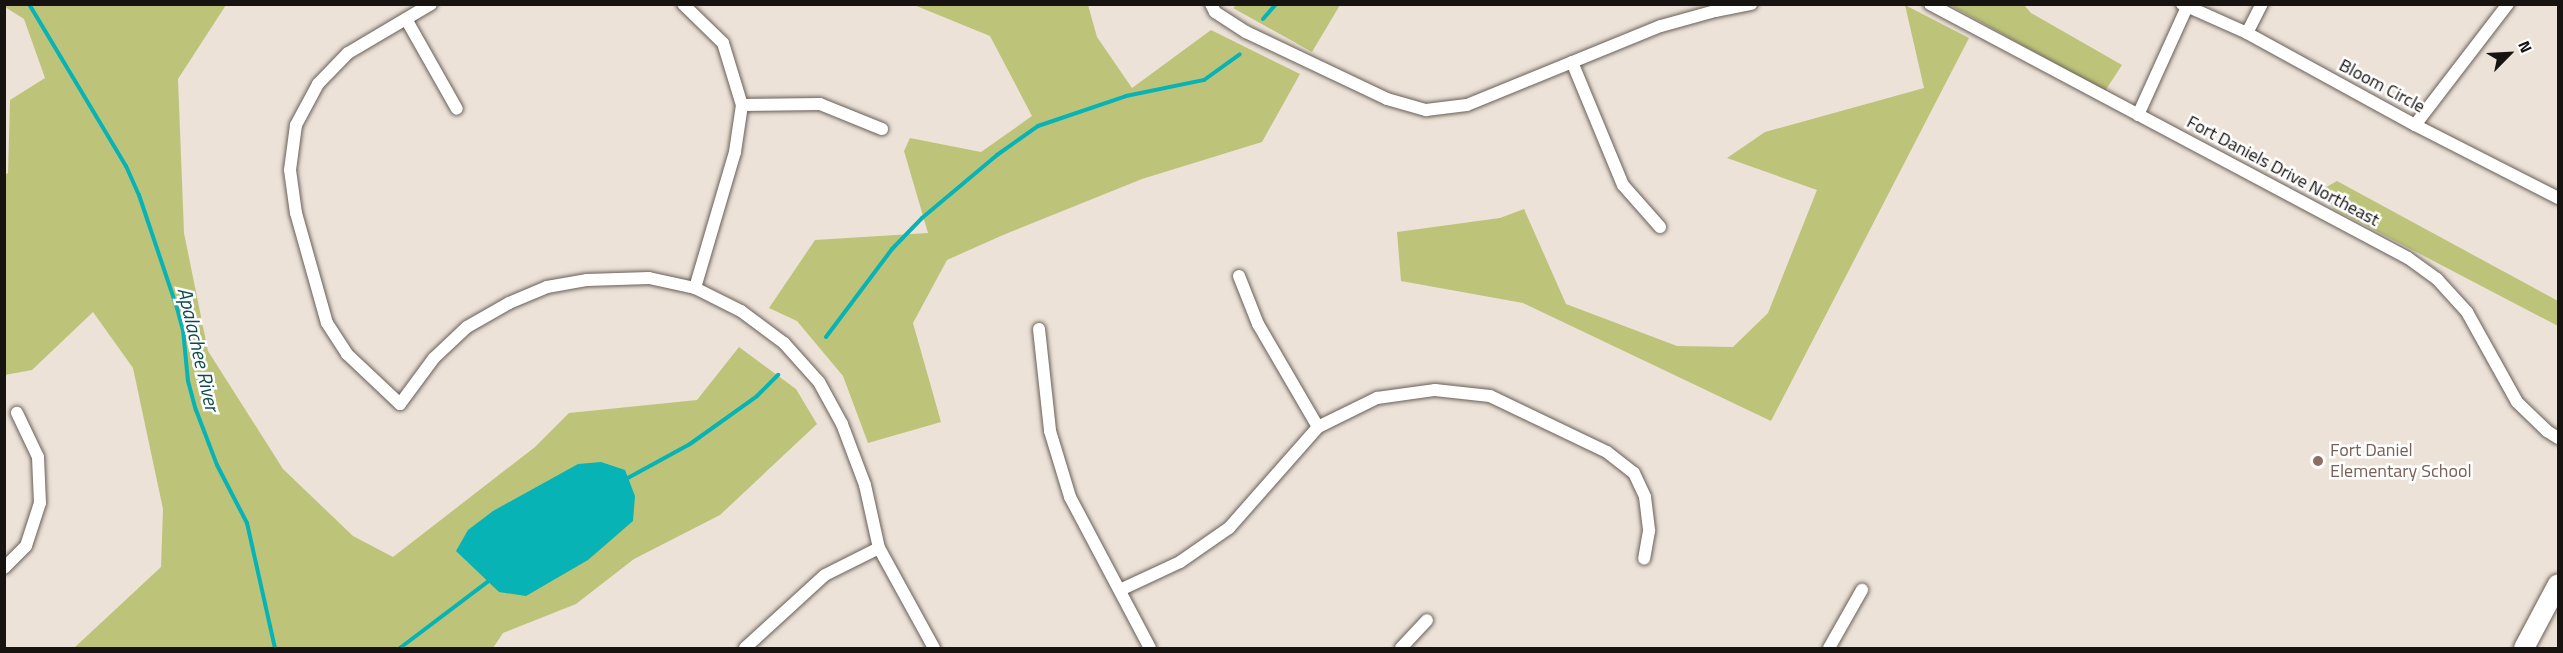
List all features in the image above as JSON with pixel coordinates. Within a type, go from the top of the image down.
[{"type":"main road","points":[[2524,648],[2559,584]]},
{"type":"street","points":[[431,4],[348,53],[318,84],[297,125],[290,170],[304,247],[327,323],[347,354],[400,404],[434,358],[467,327],[509,303],[547,287],[587,280],[649,278],[695,288],[741,311],[784,343],[819,382],[842,424],[865,485],[879,548],[934,648]]},
{"type":"street","points":[[683,4],[723,43],[742,105],[735,152],[695,288]]},
{"type":"street","points":[[1211,4],[1215,12],[1246,32],[1387,99],[1426,110],[1467,105],[1661,26],[1751,4]]},
{"type":"street","name":"Fort Daniels Drive Northeast","points":[[1930,4],[2408,258],[2437,279],[2467,312],[2517,402],[2547,431],[2559,438]]},
{"type":"street","points":[[2247,33],[2262,4]]},
{"type":"street","points":[[2415,125],[2508,4]]},
{"type":"street","name":"Bloom Circle","points":[[2139,115],[2184,6],[2247,33],[2415,125],[2559,198]]},
{"type":"street","points":[[406,19],[457,109]]},
{"type":"street","points":[[1572,62],[1623,184],[1660,227]]},
{"type":"street","points":[[742,105],[820,104],[882,129]]},
{"type":"street","points":[[1239,276],[1258,324],[1318,427]]},
{"type":"street","points":[[1039,329],[1050,431],[1070,497],[1150,648]]},
{"type":"street","points":[[1120,590],[1180,562],[1229,528],[1318,427],[1377,398],[1435,390],[1490,396],[1607,452],[1634,473],[1645,497],[1649,531],[1644,559]]},
{"type":"street","points":[[4,568],[26,546],[40,503],[38,457],[17,413]]},
{"type":"street","points":[[746,648],[825,575],[879,548]]},
{"type":"street","points":[[1829,648],[1862,590]]},
{"type":"street","points":[[1401,648],[1427,620]]},
{"type":"green space","points":[[1238,4],[1340,5],[1312,52],[1233,8]]},
{"type":"green space","points":[[5,5],[226,5],[178,79],[184,233],[208,351],[283,469],[353,536],[393,557],[535,447],[569,413],[697,400],[739,347],[796,389],[817,424],[720,515],[634,559],[576,604],[503,633],[493,648],[74,648],[161,567],[163,509],[133,368],[93,312],[32,370],[5,375],[4,175],[8,173],[10,100],[45,78],[24,19]]},
{"type":"green space","points":[[914,5],[1088,5],[1097,37],[1132,88],[1211,30],[1300,74],[1262,142],[1142,179],[947,260],[913,323],[941,422],[868,443],[843,376],[797,321],[769,308],[815,240],[928,233],[904,151],[910,138],[981,152],[1032,116],[990,36]]},
{"type":"green space","points":[[1905,5],[1969,38],[1771,421],[1523,303],[1401,281],[1397,232],[1500,218],[1524,209],[1566,304],[1677,346],[1733,347],[1768,313],[1817,190],[1727,158],[1765,132],[1924,88]]},
{"type":"green space","points":[[1950,5],[2024,5],[2031,13],[2122,65],[2105,91]]},
{"type":"green space","points":[[2337,181],[2558,301],[2558,326],[2334,209],[2323,189]]},
{"type":"water","points":[[601,462],[625,470],[635,496],[633,521],[588,560],[526,596],[499,592],[456,551],[468,530],[493,511],[578,464]]},
{"type":"waterway","name":"Apalachee River","points":[[29,4],[126,166],[139,195],[183,330],[188,381],[196,410],[217,465],[247,523],[275,648]]},
{"type":"waterway","points":[[1263,19],[1276,4]]},
{"type":"waterway","points":[[826,337],[892,249],[922,218],[997,155],[1038,126],[1126,96],[1204,80],[1240,54]]},
{"type":"waterway","points":[[626,479],[690,444],[757,396],[778,375]]},
{"type":"waterway","points":[[400,648],[490,580]]},
{"type":"place","name":"Fort Daniel Elementary School","points":[[2318,461]]}]
